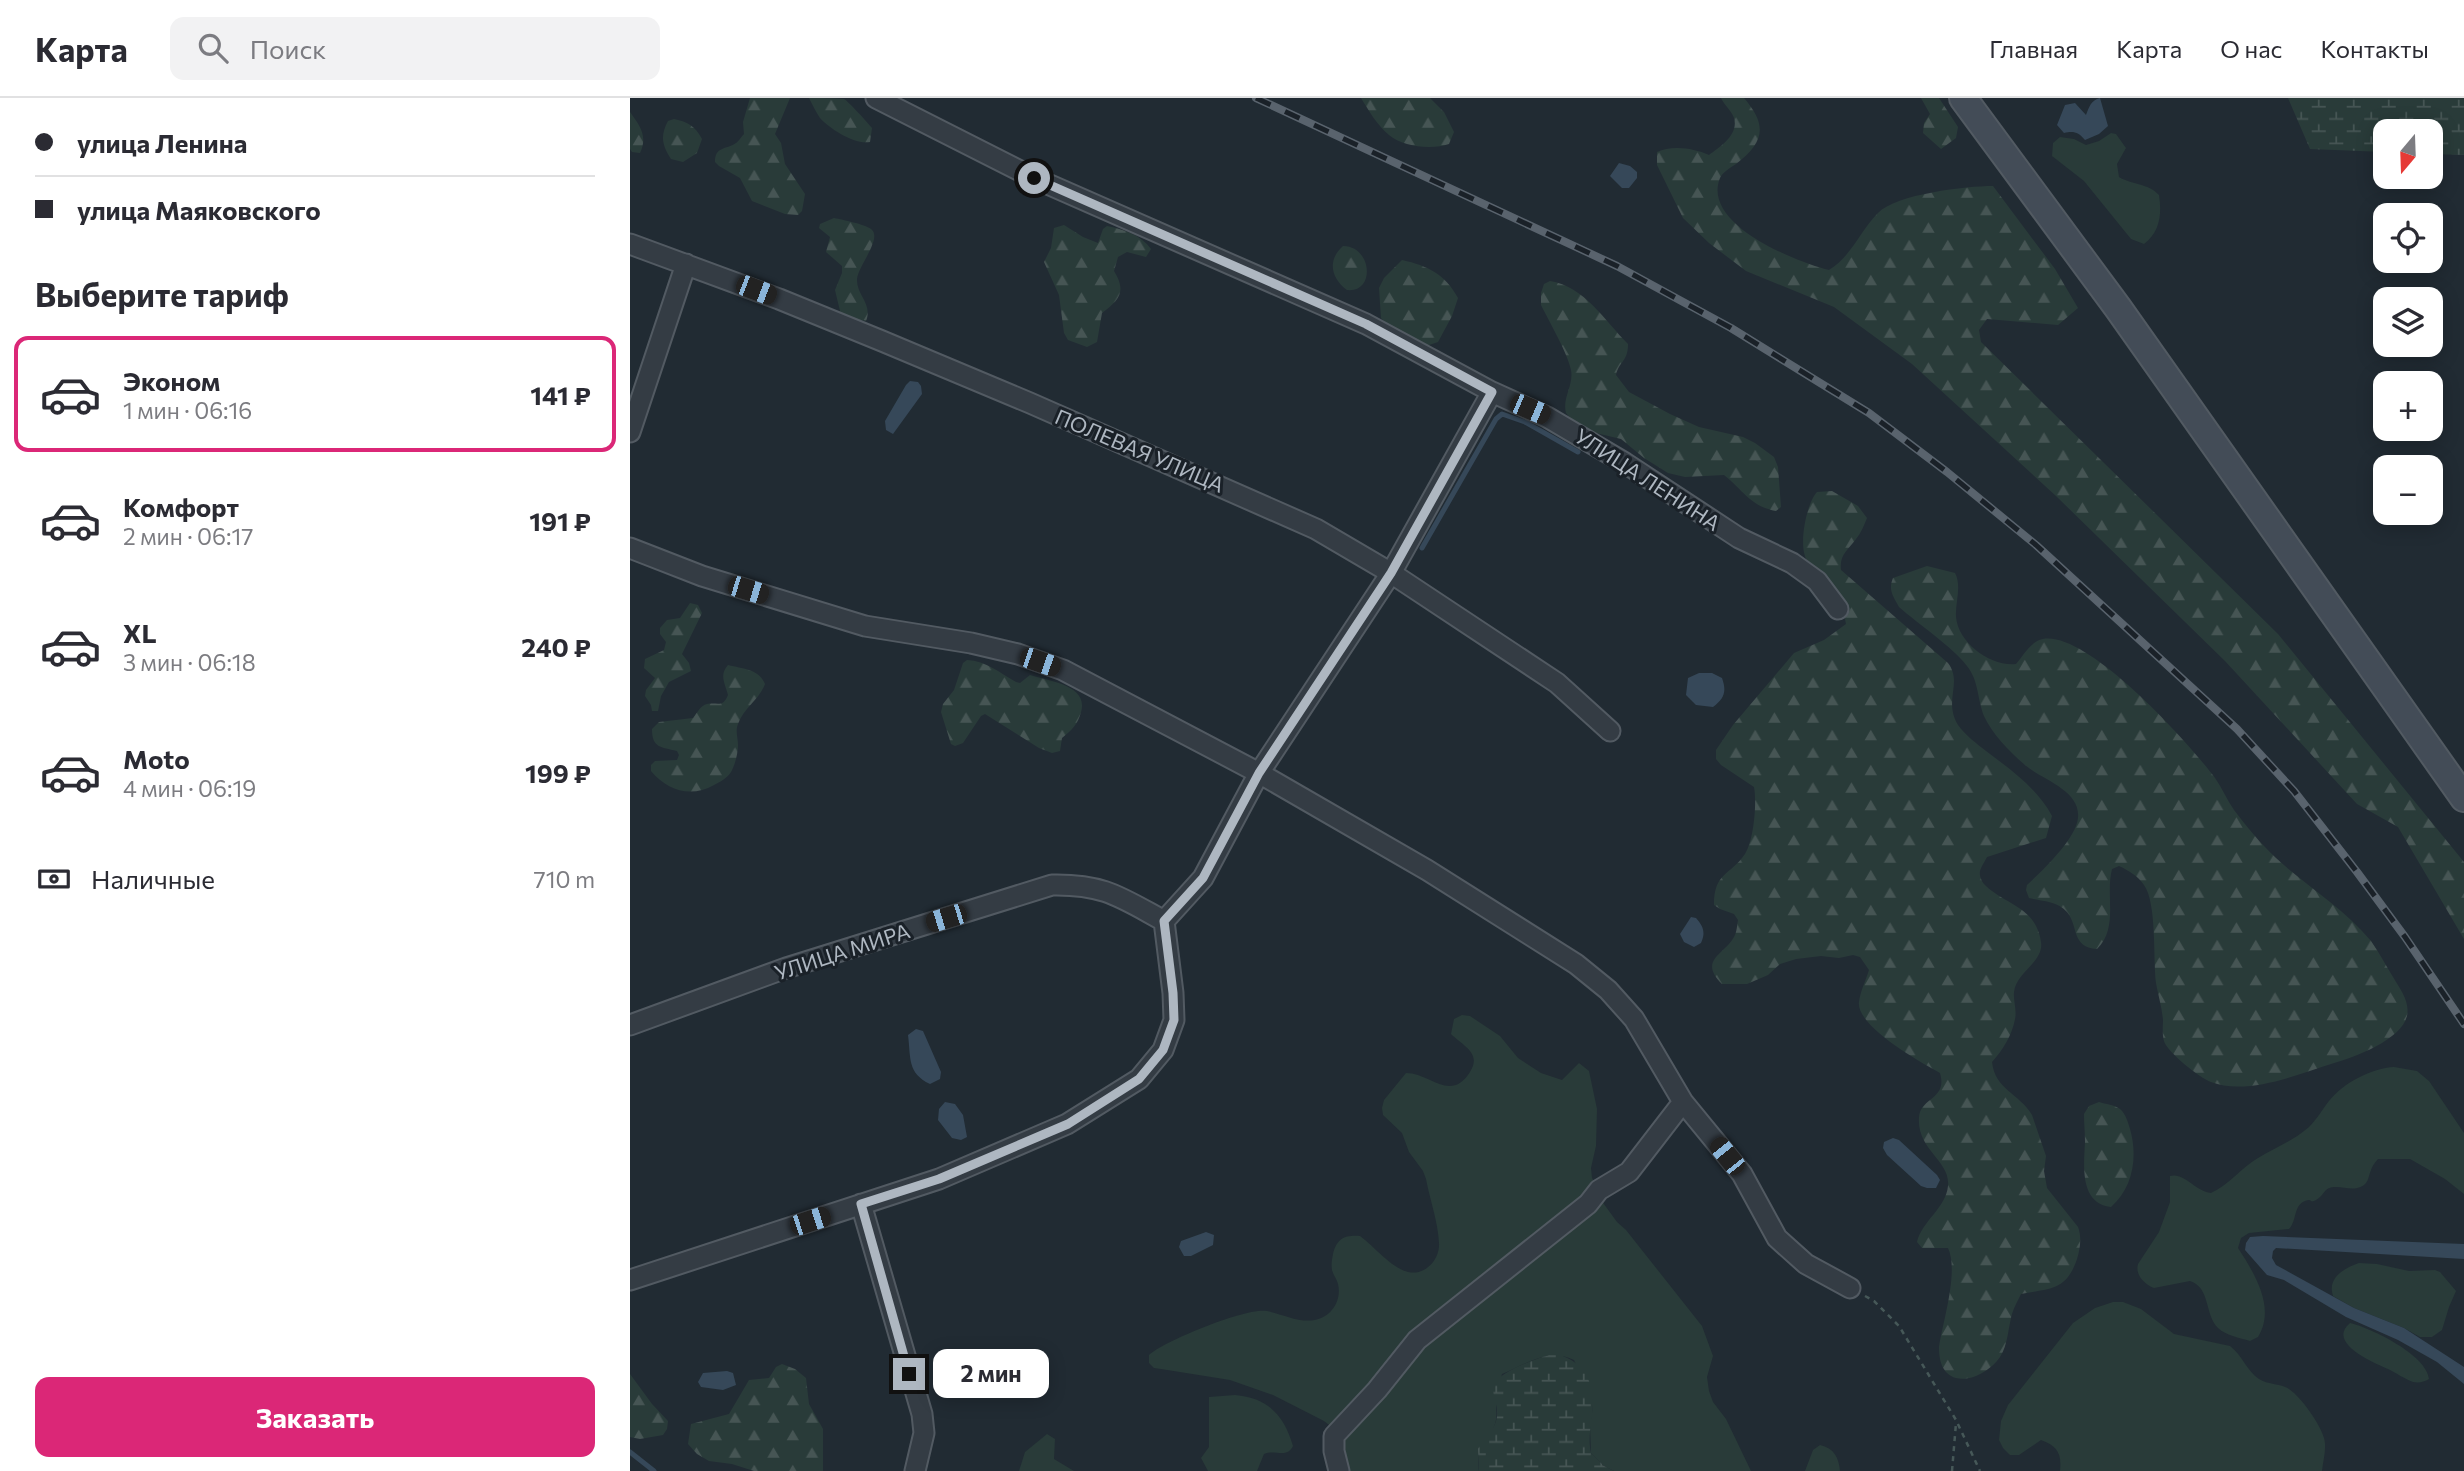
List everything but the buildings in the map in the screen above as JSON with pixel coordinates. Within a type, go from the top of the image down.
[{"type":"main road","points":[[1963,98],[2126,319],[2464,798]]},
{"type":"street","name":"УЛИЦА ЛЕНИНА","points":[[876,98],[1034,178],[1366,324],[1492,392],[1547,416],[1584,437],[1739,538],[1792,563],[1817,581],[1838,608]]},
{"type":"street","name":"ПОЛЕВАЯ УЛИЦА","points":[[630,244],[779,299],[993,387],[1317,528],[1391,573],[1557,683],[1610,731]]},
{"type":"street","points":[[630,432],[686,264]]},
{"type":"street","points":[[630,1280],[939,1179],[1068,1124],[1139,1079],[1163,1050],[1174,1020],[1164,921],[1203,878],[1259,773],[1391,573],[1492,392]]},
{"type":"street","points":[[630,548],[702,576],[865,626],[971,643],[1018,654],[1063,670],[1259,773],[1427,870],[1576,964],[1608,990],[1634,1019],[1683,1102],[1742,1174],[1777,1238],[1806,1264],[1850,1288]]},
{"type":"street","name":"УЛИЦА МИРА","points":[[630,1025],[786,968],[1052,885],[1083,885],[1111,892],[1164,921]]},
{"type":"street","points":[[1339,1471],[1334,1451],[1334,1436],[1377,1390],[1417,1340],[1588,1204],[1598,1190],[1629,1172],[1683,1102]]},
{"type":"street","points":[[861,1204],[922,1414],[924,1433],[915,1471]]},
{"type":"path","points":[[1850,1288],[1874,1301],[1899,1326],[1956,1420],[1980,1471]]},
{"type":"path","points":[[1952,1471],[1956,1420]]},
{"type":"green space","points":[[750,98],[790,98],[775,134],[781,143],[785,164],[805,194],[802,211],[798,215],[785,214],[752,201],[740,178],[715,162],[719,151],[737,143],[744,134],[743,122]]},
{"type":"green space","points":[[809,98],[846,100],[872,128],[870,142],[850,139],[830,127],[820,118]]},
{"type":"green space","points":[[1361,98],[1430,98],[1444,112],[1454,132],[1449,144],[1418,146],[1395,139],[1381,127]]},
{"type":"green space","points":[[1721,98],[1744,98],[1757,117],[1760,133],[1745,156],[1720,178],[1718,195],[1724,211],[1755,238],[1775,250],[1814,266],[1829,270],[1837,265],[1872,220],[1887,206],[1932,192],[1993,186],[2055,269],[2078,308],[2058,325],[1987,319],[1979,330],[1981,342],[2278,634],[2464,862],[2464,939],[2398,827],[2357,804],[2225,661],[2056,496],[1912,364],[1834,307],[1746,271],[1709,243],[1683,218],[1657,165],[1657,152],[1683,148],[1709,155],[1723,144],[1734,130],[1735,124],[1733,115]]},
{"type":"green space","points":[[1921,98],[1939,98],[1958,127],[1956,138],[1941,149],[1923,133],[1924,123],[1930,114]]},
{"type":"green space","points":[[2288,98],[2464,98],[2464,155],[2443,154],[2443,119],[2373,119],[2373,152],[2310,149]]},
{"type":"green space","points":[[630,112],[643,136],[640,153],[630,149]]},
{"type":"green space","points":[[674,119],[691,125],[702,139],[697,153],[683,162],[671,159],[664,145],[665,126],[668,121]]},
{"type":"green space","points":[[2111,133],[2116,134],[2126,148],[2117,164],[2119,177],[2150,188],[2159,195],[2159,222],[2154,234],[2144,244],[2131,239],[2084,181],[2052,156],[2053,143],[2060,137],[2074,139],[2086,145]]},
{"type":"green space","points":[[834,218],[864,225],[874,233],[872,245],[857,279],[866,304],[866,321],[841,315],[835,290],[842,266],[826,252],[830,237],[819,228],[820,224]]},
{"type":"green space","points":[[1064,225],[1098,243],[1103,229],[1107,226],[1119,229],[1137,236],[1151,249],[1146,257],[1127,252],[1118,257],[1114,271],[1120,285],[1119,295],[1102,313],[1097,342],[1087,347],[1068,340],[1064,333],[1059,295],[1044,262],[1051,248],[1054,228]]},
{"type":"green space","points":[[1343,246],[1353,248],[1365,261],[1366,277],[1363,284],[1356,289],[1347,290],[1334,274],[1333,263]]},
{"type":"green space","points":[[1402,260],[1435,272],[1458,298],[1438,342],[1426,346],[1392,330],[1381,318],[1379,288],[1384,278]]},
{"type":"green space","points":[[1550,281],[1562,284],[1584,297],[1628,344],[1627,354],[1616,375],[1629,392],[1699,427],[1743,437],[1774,457],[1778,467],[1781,507],[1776,511],[1760,506],[1724,475],[1685,477],[1668,473],[1621,439],[1596,433],[1574,422],[1566,413],[1565,407],[1571,370],[1541,305],[1544,284]]},
{"type":"green space","points":[[1832,491],[1858,506],[1867,518],[1843,556],[1841,570],[1948,663],[1954,678],[1952,708],[1958,725],[1971,739],[2031,788],[2052,816],[2046,838],[1987,857],[1981,868],[1981,879],[1985,885],[2027,914],[2038,930],[2041,942],[2038,955],[2016,985],[2014,1025],[1992,1062],[1998,1079],[2032,1115],[2046,1156],[2044,1171],[2047,1188],[2078,1227],[2080,1247],[2073,1269],[2062,1283],[2049,1289],[2021,1294],[2013,1311],[2003,1352],[1992,1366],[1975,1377],[1962,1379],[1951,1376],[1942,1366],[1940,1357],[1939,1347],[1952,1270],[1948,1248],[1922,1248],[1917,1242],[1924,1227],[1943,1201],[1948,1186],[1944,1169],[1923,1139],[1919,1118],[1924,1106],[1940,1088],[1940,1073],[1891,1042],[1868,1022],[1859,1002],[1869,970],[1860,957],[1821,956],[1796,959],[1780,964],[1768,975],[1747,984],[1722,984],[1712,969],[1715,958],[1734,937],[1738,920],[1734,914],[1714,905],[1717,886],[1748,848],[1753,831],[1755,802],[1754,787],[1721,765],[1716,759],[1716,750],[1733,725],[1794,653],[1824,640],[1846,624],[1838,595],[1808,562],[1803,546],[1805,526],[1813,498],[1817,492]]},
{"type":"green space","points":[[1927,566],[1955,573],[1958,584],[1958,627],[1977,651],[1996,662],[2016,664],[2039,640],[2062,641],[2085,652],[2136,692],[2202,762],[2234,810],[2265,847],[2349,918],[2371,941],[2406,1000],[2407,1016],[2396,1033],[2353,1057],[2289,1078],[2257,1085],[2225,1086],[2211,1082],[2177,1058],[2163,1039],[2151,904],[2139,879],[2119,866],[2112,869],[2110,921],[2104,940],[2097,949],[2079,940],[2071,918],[2063,908],[2029,898],[2027,885],[2071,835],[2078,818],[2077,808],[2067,793],[2025,765],[2002,742],[1984,716],[1976,684],[1967,666],[1945,644],[1899,607],[1891,590],[1893,578]]},
{"type":"green space","points":[[690,603],[698,605],[702,613],[682,654],[691,671],[669,682],[661,696],[658,711],[652,711],[645,696],[655,678],[644,668],[645,659],[664,650],[666,642],[660,634],[660,628],[667,620],[680,618]]},
{"type":"green space","points":[[967,660],[987,665],[1016,682],[1020,683],[1030,675],[1073,690],[1082,703],[1081,712],[1074,726],[1062,738],[1060,751],[1052,753],[1039,748],[985,714],[963,743],[955,746],[951,744],[941,712],[943,704],[954,690],[963,663]]},
{"type":"green space","points":[[728,665],[755,672],[765,684],[738,724],[738,745],[732,769],[723,780],[705,789],[688,792],[672,788],[651,771],[651,765],[655,761],[677,760],[679,755],[677,751],[656,743],[652,729],[659,722],[693,718],[705,705],[724,702],[728,695],[723,676]]},
{"type":"green space","points":[[1462,1015],[1470,1016],[1500,1036],[1518,1058],[1541,1073],[1562,1080],[1579,1063],[1589,1071],[1597,1109],[1592,1178],[1601,1200],[1617,1222],[1702,1326],[1713,1356],[1707,1377],[1709,1391],[1751,1471],[1614,1471],[1604,1466],[1591,1453],[1590,1425],[1593,1407],[1574,1360],[1564,1356],[1546,1356],[1502,1374],[1496,1399],[1496,1420],[1479,1453],[1479,1471],[1348,1471],[1338,1432],[1324,1421],[1273,1395],[1230,1380],[1154,1368],[1149,1363],[1149,1355],[1171,1342],[1242,1314],[1267,1311],[1309,1321],[1326,1316],[1337,1302],[1339,1290],[1332,1268],[1333,1254],[1339,1241],[1346,1237],[1360,1236],[1389,1261],[1408,1272],[1420,1272],[1434,1261],[1439,1243],[1426,1179],[1409,1152],[1402,1133],[1383,1115],[1382,1108],[1384,1100],[1406,1073],[1448,1086],[1463,1081],[1474,1060],[1470,1050],[1451,1034],[1454,1019]]},
{"type":"green space","points":[[2394,1067],[2417,1071],[2429,1081],[2464,1133],[2464,1194],[2445,1179],[2410,1159],[2378,1159],[2362,1186],[2331,1187],[2316,1200],[2301,1203],[2289,1229],[2249,1233],[2241,1238],[2238,1248],[2257,1280],[2264,1303],[2263,1326],[2258,1337],[2250,1341],[2218,1328],[2197,1284],[2190,1281],[2154,1288],[2141,1279],[2138,1264],[2159,1232],[2170,1202],[2170,1176],[2180,1177],[2211,1193],[2224,1186],[2252,1162],[2303,1132],[2335,1094],[2350,1083],[2367,1073]]},
{"type":"green space","points":[[2099,1102],[2115,1106],[2122,1111],[2128,1121],[2134,1150],[2129,1181],[2111,1207],[2093,1198],[2088,1191],[2084,1172],[2084,1114],[2089,1106]]},
{"type":"green space","points":[[2359,1263],[2409,1271],[2440,1272],[2456,1291],[2442,1330],[2432,1337],[2420,1337],[2333,1296],[2332,1284],[2338,1275]]},
{"type":"green space","points":[[2123,1302],[2141,1309],[2174,1334],[2230,1346],[2259,1379],[2294,1393],[2322,1432],[2325,1446],[2322,1471],[2060,1471],[2057,1451],[2041,1440],[2019,1455],[2010,1455],[1999,1440],[2001,1421],[2008,1405],[2073,1323],[2095,1308]]},
{"type":"green space","points":[[2350,1323],[2371,1330],[2409,1352],[2426,1370],[2429,1379],[2413,1382],[2355,1351],[2344,1338],[2344,1330]]},
{"type":"green space","points":[[1556,1354],[1572,1360],[1588,1378],[1593,1394],[1591,1453],[1604,1466],[1614,1471],[1479,1471],[1478,1449],[1494,1427],[1497,1417],[1493,1389],[1497,1380],[1522,1365]]},
{"type":"green space","points":[[782,1364],[795,1369],[806,1378],[809,1404],[823,1429],[823,1471],[754,1471],[709,1461],[697,1454],[688,1444],[691,1424],[729,1414],[749,1380],[769,1378],[776,1367]]},
{"type":"green space","points":[[630,1374],[668,1421],[663,1435],[640,1439],[630,1437]]},
{"type":"green space","points":[[1235,1395],[1257,1400],[1273,1410],[1285,1425],[1293,1446],[1284,1453],[1264,1454],[1257,1471],[1208,1471],[1201,1458],[1209,1447],[1209,1397]]},
{"type":"green space","points":[[1047,1434],[1055,1439],[1054,1459],[1074,1471],[1019,1471],[1025,1452]]},
{"type":"green space","points":[[1820,1445],[1835,1454],[1840,1471],[1805,1471],[1813,1450]]},
{"type":"water","points":[[2100,98],[2108,126],[2099,134],[2085,140],[2076,133],[2064,133],[2057,125],[2065,105],[2075,103],[2086,115],[2092,102]]},
{"type":"water","points":[[1619,163],[1630,166],[1637,172],[1637,178],[1629,188],[1622,188],[1610,176]]},
{"type":"water","points":[[910,381],[918,382],[922,394],[893,434],[886,430],[885,421]]},
{"type":"water","points":[[1699,673],[1712,673],[1722,678],[1724,695],[1713,707],[1696,705],[1686,695],[1688,678]]},
{"type":"water","points":[[1691,917],[1696,918],[1703,932],[1701,943],[1694,947],[1684,942],[1680,934]]},
{"type":"water","points":[[916,1029],[923,1031],[941,1072],[940,1079],[930,1084],[917,1075],[912,1064],[908,1035]]},
{"type":"water","points":[[945,1102],[955,1104],[963,1115],[967,1137],[961,1140],[952,1138],[938,1120],[939,1109]]},
{"type":"water","points":[[1893,1138],[1899,1140],[1937,1175],[1940,1180],[1936,1188],[1921,1186],[1887,1155],[1883,1148],[1884,1142]]},
{"type":"water","points":[[1206,1232],[1214,1235],[1213,1245],[1191,1256],[1184,1256],[1179,1247],[1181,1241]]},
{"type":"water","points":[[2250,1237],[2464,1244],[2464,1259],[2276,1248],[2272,1258],[2276,1265],[2354,1308],[2404,1328],[2464,1367],[2464,1384],[2437,1362],[2398,1340],[2346,1317],[2284,1280],[2267,1275],[2245,1250]]},
{"type":"water","points":[[703,1373],[733,1373],[736,1385],[723,1390],[701,1387],[698,1382]]},
{"type":"waterway","points":[[1422,548],[1496,419],[1502,414],[1525,422],[1578,452]]},
{"type":"waterway","points":[[630,1452],[654,1471]]},
{"type":"railway","points":[[1256,98],[1617,266],[1731,328],[1869,413],[1947,472],[2036,545],[2237,729],[2294,791],[2357,872],[2464,1024]]},
{"type":"route","points":[[909,1374],[861,1204],[939,1179],[1068,1124],[1139,1079],[1163,1050],[1174,1020],[1164,921],[1203,878],[1259,773],[1391,573],[1492,392],[1366,324],[1034,178]]}]
